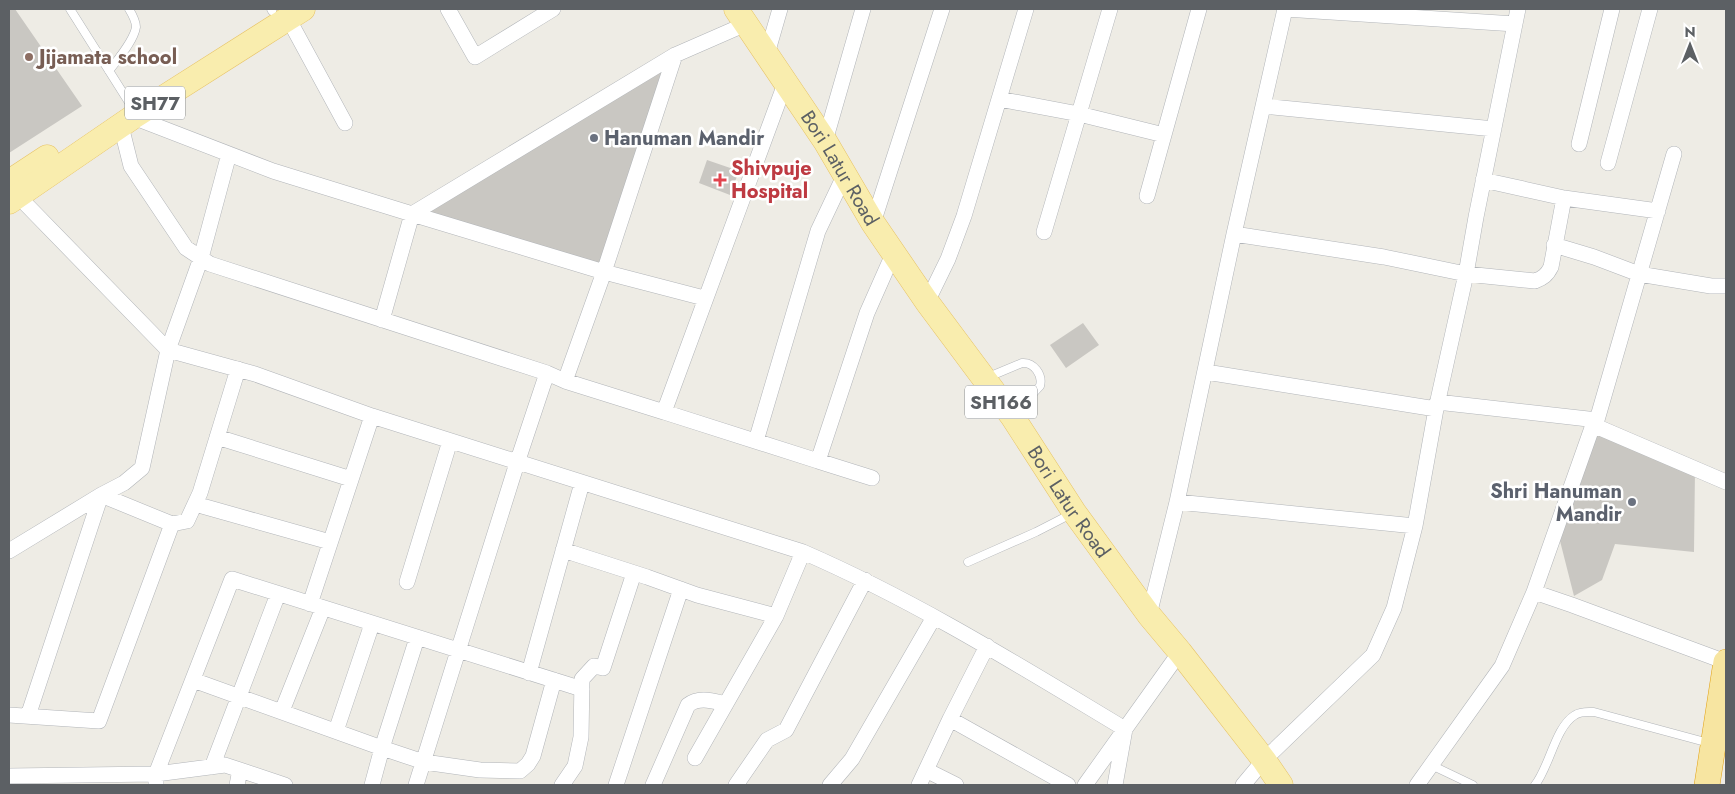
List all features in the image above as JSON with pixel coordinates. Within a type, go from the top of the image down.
[{"type":"highway","points":[[1707,785],[1726,662]]},
{"type":"main road","name":"SH77","points":[[12,194],[282,11]]},
{"type":"main road","name":"Bori Latur Road","points":[[741,16],[825,141],[873,223],[927,302],[1012,416],[1074,512],[1149,615],[1264,760],[1281,785]]},
{"type":"street","points":[[448,9],[475,57],[553,9]]},
{"type":"street","points":[[767,54],[780,9]]},
{"type":"street","points":[[825,141],[863,9]]},
{"type":"street","points":[[873,223],[942,9]]},
{"type":"street","points":[[927,302],[948,259],[964,216],[1026,9]]},
{"type":"street","points":[[1044,232],[1110,9]]},
{"type":"street","points":[[1147,196],[1199,9]]},
{"type":"street","points":[[1149,615],[1177,502],[1234,234],[1285,9],[1515,24]]},
{"type":"street","points":[[1244,785],[1264,760],[1373,655],[1394,608],[1415,526],[1437,406],[1466,274],[1518,9]]},
{"type":"street","points":[[1579,144],[1612,9]]},
{"type":"street","points":[[1608,163],[1650,9]]},
{"type":"street","points":[[282,11],[345,123]]},
{"type":"street","points":[[382,320],[412,214],[741,16]]},
{"type":"street","points":[[565,381],[604,272],[675,55]]},
{"type":"street","points":[[664,412],[704,298],[786,81]]},
{"type":"street","points":[[999,99],[1078,114],[1164,135]]},
{"type":"street","points":[[1263,106],[1494,129]]},
{"type":"street","points":[[704,298],[604,272],[273,171],[128,116],[131,166],[186,248],[210,264],[546,373],[565,381],[872,478]]},
{"type":"street","points":[[9,552],[101,495],[124,483],[142,468],[168,350],[201,258],[229,154]]},
{"type":"street","points":[[1417,785],[1502,666],[1534,592],[1595,422],[1674,154]]},
{"type":"street","points":[[756,441],[818,231],[845,174]]},
{"type":"street","points":[[1483,180],[1564,198],[1658,211]]},
{"type":"street","points":[[12,194],[168,350],[238,369],[372,416],[517,463],[803,552],[865,580],[987,646],[1125,729]]},
{"type":"street","points":[[1234,234],[1384,257],[1466,274],[1535,281],[1548,273],[1551,267],[1564,198]]},
{"type":"street","points":[[1554,245],[1594,257],[1639,274],[1711,286],[1726,286]]},
{"type":"street","points":[[818,461],[867,313],[894,252]]},
{"type":"street","points":[[101,495],[172,524],[187,521],[200,493],[238,369]]},
{"type":"street","points":[[1206,372],[1437,406],[1595,422],[1726,482]]},
{"type":"street","points":[[416,785],[546,373]]},
{"type":"street","points":[[282,711],[316,606],[330,542],[372,416]]},
{"type":"street","points":[[217,437],[351,479]]},
{"type":"street","points":[[407,582],[450,441]]},
{"type":"street","points":[[529,673],[582,483]]},
{"type":"street","points":[[28,716],[101,495]]},
{"type":"street","points":[[1177,502],[1415,526]]},
{"type":"street","points":[[195,504],[330,542]]},
{"type":"street","points":[[9,715],[99,721],[172,524]]},
{"type":"street","points":[[563,550],[681,589],[776,616]]},
{"type":"street","points":[[695,758],[776,616],[803,552]]},
{"type":"street","points":[[562,785],[575,766],[581,737],[582,679],[594,666],[603,668],[634,572]]},
{"type":"street","points":[[156,780],[232,579],[459,652],[582,689]]},
{"type":"street","points":[[736,785],[766,740],[786,730],[865,580]]},
{"type":"street","points":[[616,785],[681,589]]},
{"type":"street","points":[[1534,592],[1726,662]]},
{"type":"street","points":[[212,766],[278,594]]},
{"type":"street","points":[[830,785],[852,758],[934,617]]},
{"type":"street","points":[[336,731],[372,624]]},
{"type":"street","points":[[372,785],[417,638]]},
{"type":"street","points":[[919,785],[987,646]]},
{"type":"street","points":[[1086,785],[1180,652]]},
{"type":"street","points":[[193,680],[424,762],[480,770],[520,771],[533,756],[554,680]]},
{"type":"street","points":[[653,785],[688,705],[693,700],[701,699],[726,704]]},
{"type":"street","points":[[950,719],[1068,785]]},
{"type":"street","points":[[1115,785],[1125,729]]},
{"type":"street","points":[[9,776],[156,780],[212,766],[225,765],[280,784]]},
{"type":"street","points":[[237,785],[240,770]]},
{"type":"street","points":[[926,770],[956,785]]},
{"type":"lane","points":[[70,9],[109,71],[128,116]]},
{"type":"lane","points":[[109,71],[133,37],[136,27],[129,9]]},
{"type":"lane","points":[[984,379],[1022,363],[1029,362],[1032,364],[1040,375],[1040,386],[1012,416]]},
{"type":"lane","points":[[968,562],[1036,532],[1074,512]]},
{"type":"lane","points":[[1536,785],[1544,773],[1567,722],[1576,714],[1584,712],[1594,712],[1713,744]]},
{"type":"lane","points":[[1431,765],[1473,785]]},
{"type":"building","name":"Jijamata school","points":[[9,9],[15,9],[82,106],[9,153]]},
{"type":"building","name":"Hanuman Mandir","points":[[669,63],[603,264],[417,214]]},
{"type":"building","points":[[707,160],[739,171],[730,195],[699,183]]},
{"type":"building","points":[[1083,323],[1099,345],[1066,368],[1050,345]]},
{"type":"building","name":"Shri Hanuman Mandir","points":[[1594,429],[1695,470],[1694,552],[1615,544],[1602,580],[1574,596],[1558,533]]},
{"type":"place","name":"Jijamata school","points":[[29,57]]},
{"type":"place","name":"Hanuman Mandir","points":[[594,138]]},
{"type":"place","name":"Shivpuje Hospital","points":[[720,180]]},
{"type":"place","name":"Shri Hanuman Mandir","points":[[1632,502]]}]
